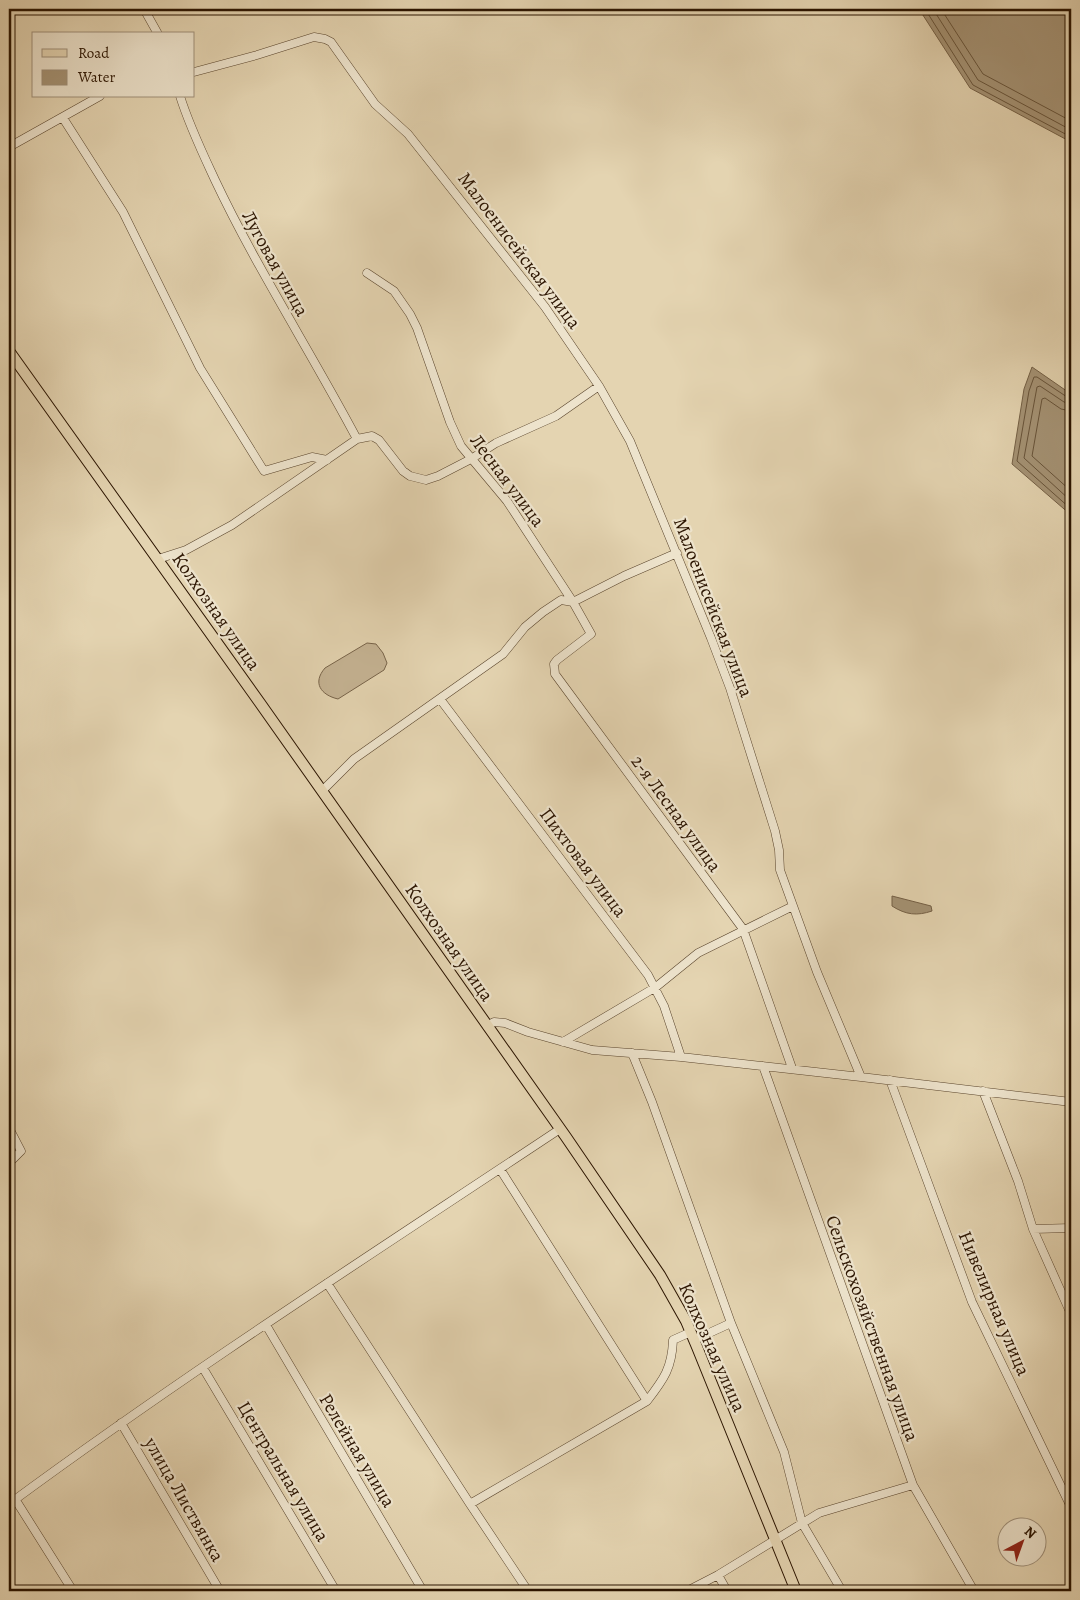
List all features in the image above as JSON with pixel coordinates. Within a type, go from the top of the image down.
[{"type":"main road","name":"Колхозная улица","points":[[9,351],[322,791],[560,1129],[660,1275],[676,1301],[693,1336],[796,1591]]},
{"type":"street","points":[[144,9],[157,32]]},
{"type":"street","name":"Малоенисейская улица","points":[[195,72],[257,55],[314,36],[332,42],[375,104],[408,134],[428,157],[545,306],[599,386],[630,441],[730,688],[776,830],[780,870],[817,972],[861,1077]]},
{"type":"street","points":[[9,147],[97,98]]},
{"type":"street","name":"Луговая улица","points":[[181,98],[189,126],[230,212],[279,303],[357,439]]},
{"type":"street","points":[[63,118],[122,212],[200,368],[264,471],[312,457],[327,460]]},
{"type":"street","name":"Лесная улица","points":[[368,273],[394,291],[410,314],[418,328],[450,422],[461,446],[507,501],[573,602]]},
{"type":"street","points":[[158,559],[186,550],[232,525],[357,439],[372,436],[379,440],[403,471],[410,476],[426,480],[471,459],[496,443],[556,416],[599,386]]},
{"type":"street","points":[[322,791],[354,759],[503,654],[525,627],[543,612],[561,600],[573,602],[624,576],[676,553]]},
{"type":"street","name":"2-я Лесная улица","points":[[573,602],[591,634],[556,660],[554,664],[555,674],[743,929],[792,1068]]},
{"type":"street","name":"Пихтовая улица","points":[[440,699],[656,987],[681,1056]]},
{"type":"street","points":[[563,1042],[656,987],[698,953],[743,929],[793,906]]},
{"type":"street","points":[[487,1026],[494,1022],[505,1023],[528,1032],[592,1050],[681,1056],[792,1068],[1071,1102]]},
{"type":"street","points":[[632,1053],[652,1102],[731,1323],[784,1452],[802,1523],[842,1591]]},
{"type":"street","name":"Сельскохозяйственная улица","points":[[763,1066],[912,1485],[974,1591]]},
{"type":"street","name":"Нивелирная улица","points":[[890,1080],[972,1302],[1071,1507]]},
{"type":"street","points":[[983,1091],[1018,1181],[1033,1230],[1071,1314]]},
{"type":"street","points":[[9,1128],[21,1151],[9,1163]]},
{"type":"street","points":[[74,1591],[12,1501],[266,1325],[560,1129]]},
{"type":"street","points":[[500,1169],[647,1401]]},
{"type":"street","points":[[1033,1230],[1071,1228]]},
{"type":"street","points":[[328,1284],[528,1591]]},
{"type":"street","points":[[470,1504],[647,1401],[663,1380],[673,1358],[674,1340],[693,1336],[731,1323]]},
{"type":"street","name":"Релейная улица","points":[[266,1325],[422,1591]]},
{"type":"street","name":"Центральная улица","points":[[203,1368],[336,1591]]},
{"type":"street","name":"улица Листвянка","points":[[122,1423],[220,1591]]},
{"type":"street","points":[[687,1591],[776,1541],[819,1513],[912,1485]]},
{"type":"street","points":[[718,1575],[727,1591]]},
{"type":"shaded area","points":[[367,643],[376,644],[383,653],[387,663],[384,670],[338,699],[327,695],[320,688],[319,679],[321,673],[325,668]]},
{"type":"water","points":[[919,9],[1071,9],[1071,142],[970,88]]},
{"type":"water","points":[[1032,367],[1071,394],[1071,515],[1012,464],[1024,389]]},
{"type":"water","points":[[892,896],[931,906],[932,911],[921,914],[907,913],[892,906]]}]
